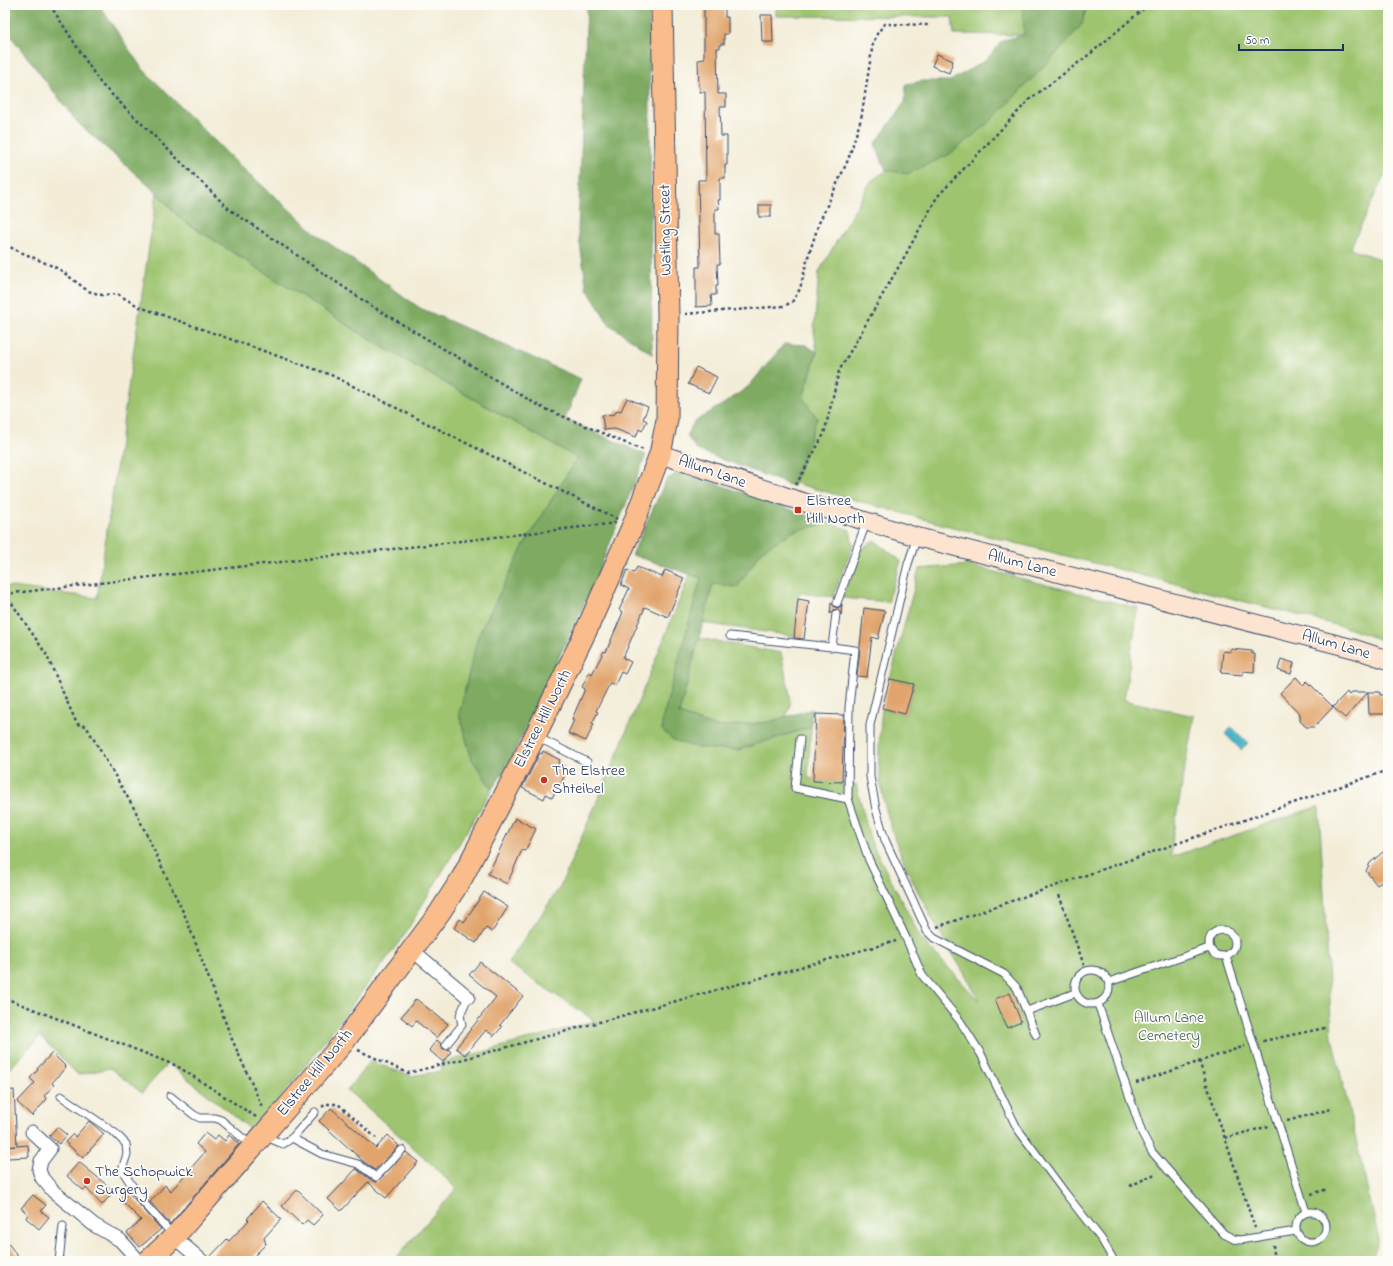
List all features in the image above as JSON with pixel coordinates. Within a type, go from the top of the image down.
[{"type":"main road","name":"Watling Street","points":[[660,454],[667,420],[668,315],[662,5]]},
{"type":"main road","name":"Allum Lane","points":[[660,454],[866,522],[917,537],[1355,649],[1388,660]]},
{"type":"main road","name":"Elstree Hill North","points":[[148,1261],[174,1237],[343,1043],[440,912],[462,878],[535,736],[586,632],[633,525],[660,454]]},
{"type":"street","points":[[412,950],[468,997]]},
{"type":"street","points":[[32,1132],[50,1150],[41,1161],[40,1170],[42,1178],[53,1191],[94,1225],[120,1240],[139,1261]]},
{"type":"street","points":[[174,1237],[202,1261]]},
{"type":"lane","points":[[837,603],[866,522]]},
{"type":"lane","points":[[917,537],[908,564],[870,725],[870,777],[876,810],[885,840],[927,931],[934,938],[1004,974],[1018,988],[1028,1010],[1036,1035]]},
{"type":"lane","points":[[832,647],[836,614]]},
{"type":"lane","points":[[730,636],[854,650],[849,707],[848,799],[868,860],[906,938],[922,975],[960,1021],[981,1054],[1018,1128],[1102,1240],[1114,1261]]},
{"type":"lane","points":[[535,736],[587,762]]},
{"type":"lane","points":[[800,739],[795,788],[848,799]]},
{"type":"lane","points":[[1219,929],[1230,932],[1234,937],[1234,948],[1231,953],[1226,956],[1216,955],[1209,948],[1208,942],[1210,936],[1219,929]]},
{"type":"lane","points":[[1109,982],[1209,948]]},
{"type":"lane","points":[[1226,956],[1306,1212]]},
{"type":"lane","points":[[1093,970],[1100,972],[1109,982],[1110,988],[1108,995],[1098,1004],[1091,1005],[1084,1003],[1075,993],[1076,979],[1080,974],[1086,971],[1093,970]]},
{"type":"lane","points":[[1028,1010],[1075,993]]},
{"type":"lane","points":[[446,1045],[462,1025],[460,1015],[468,997]]},
{"type":"lane","points":[[1098,1004],[1126,1087],[1147,1144],[1152,1152],[1224,1234],[1240,1240],[1296,1231]]},
{"type":"lane","points":[[61,1096],[115,1133],[126,1144],[127,1154],[122,1170],[142,1200],[174,1237]]},
{"type":"lane","points":[[170,1096],[200,1118],[215,1118],[283,1144],[292,1138],[315,1112]]},
{"type":"lane","points":[[292,1138],[322,1154],[358,1164],[376,1177],[402,1150]]},
{"type":"lane","points":[[1313,1211],[1324,1218],[1326,1231],[1317,1241],[1304,1241],[1296,1231],[1295,1225],[1301,1214],[1313,1211]]},
{"type":"lane","points":[[59,1261],[63,1226]]},
{"type":"path","points":[[50,5],[101,84],[229,209],[370,305],[541,407],[635,447],[660,454]]},
{"type":"path","points":[[792,490],[824,434],[839,371],[937,197],[1030,99],[1090,54],[1148,5]]},
{"type":"path","points":[[668,315],[784,306],[792,302],[800,289],[819,223],[848,160],[861,119],[873,43],[878,32],[885,24],[930,25]]},
{"type":"path","points":[[5,245],[59,269],[88,291],[102,295],[117,294],[140,307],[331,375],[622,522],[5,594]]},
{"type":"path","points":[[5,564],[7,567],[5,594],[46,654],[77,724],[86,726],[135,810],[186,918],[231,1038],[262,1136]]},
{"type":"path","points":[[927,931],[1388,770]]},
{"type":"path","points":[[1059,895],[1086,971]]},
{"type":"path","points":[[356,1049],[408,1073],[906,938]]},
{"type":"path","points":[[5,998],[177,1066],[262,1136]]},
{"type":"path","points":[[1126,1087],[1253,1043],[1325,1028]]},
{"type":"path","points":[[1200,1061],[1258,1237]]},
{"type":"path","points":[[315,1112],[326,1104],[338,1104],[376,1138]]},
{"type":"path","points":[[1130,1186],[1166,1168]]},
{"type":"path","points":[[1301,1197],[1328,1189]]},
{"type":"path","points":[[1272,1234],[1275,1261]]},
{"type":"green space","points":[[5,5],[99,5],[141,67],[238,164],[319,236],[420,308],[581,379],[565,419],[646,455],[589,594],[507,767],[492,789],[472,759],[459,714],[478,636],[523,547],[577,458],[379,345],[182,220],[157,193],[77,122],[10,35],[5,20]]},
{"type":"green space","points":[[587,5],[649,5],[652,354],[609,324],[587,289],[578,231]]},
{"type":"green space","points":[[776,5],[1023,5],[1024,35],[954,34],[952,17],[776,16]]},
{"type":"green space","points":[[1023,5],[1087,5],[1082,24],[1058,52],[991,121],[950,154],[907,174],[886,170],[875,144],[905,102],[906,84],[923,81],[950,81],[986,60],[1003,40],[1024,35]]},
{"type":"green space","points":[[1064,5],[1388,5],[1388,167],[1350,249],[1380,259],[1388,267],[1388,642],[1344,627],[945,525],[794,483],[793,486],[774,479],[797,419],[817,352],[814,331],[819,272],[871,181],[1030,73]]},
{"type":"green space","points":[[157,193],[182,220],[379,345],[577,458],[523,547],[478,636],[459,714],[472,759],[492,789],[403,937],[254,1132],[168,1063],[142,1093],[110,1068],[78,1075],[40,1036],[5,1074],[5,586],[97,598]]},
{"type":"green space","points":[[784,344],[806,345],[817,352],[803,398],[817,418],[793,486],[697,450],[687,436],[694,422],[749,386]]},
{"type":"green space","points":[[686,473],[829,523],[794,531],[762,550],[737,587],[713,584],[679,714],[716,727],[769,722],[812,709],[811,727],[738,750],[698,748],[673,740],[662,730],[662,721],[701,578],[632,555],[666,480],[674,475]]},
{"type":"green space","points":[[829,523],[850,530],[853,546],[839,580],[834,597],[799,593],[794,636],[703,623],[713,584],[737,587],[762,550],[794,531]]},
{"type":"green space","points":[[874,540],[901,561],[888,602],[842,598],[861,549]]},
{"type":"green space","name":"Allum Lane Cemetery","points":[[968,565],[1138,608],[1124,700],[1194,716],[1173,835],[1171,857],[1319,806],[1332,1037],[1379,1239],[1371,1261],[393,1261],[456,1189],[424,1157],[347,1090],[370,1061],[411,1076],[441,1071],[442,1063],[595,1021],[508,963],[560,887],[616,757],[690,574],[701,578],[662,721],[673,740],[698,748],[738,750],[811,727],[808,778],[856,784],[871,842],[921,938],[979,1001],[968,979],[926,907],[908,870],[892,832],[879,772],[882,708],[905,714],[914,684],[890,679],[919,569]]},
{"type":"green space","points":[[699,638],[781,653],[789,690],[790,706],[786,717],[769,722],[716,727],[679,714]]},
{"type":"water","points":[[1232,727],[1248,743],[1241,750],[1225,734]]},
{"type":"building","points":[[704,5],[725,5],[725,17],[728,17],[728,34],[724,34],[724,44],[720,44],[720,48],[717,48],[718,94],[726,94],[726,107],[720,107],[721,136],[727,136],[727,165],[725,165],[725,178],[720,178],[720,200],[718,200],[719,209],[715,209],[715,234],[719,234],[720,264],[717,264],[718,286],[716,286],[716,295],[711,295],[712,306],[696,307],[696,267],[700,267],[698,180],[706,180],[705,92],[700,92],[698,60],[704,59]]},
{"type":"building","points":[[761,15],[772,15],[773,42],[762,42]]},
{"type":"building","points":[[937,54],[953,61],[949,73],[932,66]]},
{"type":"building","points":[[759,205],[771,205],[771,217],[759,217]]},
{"type":"building","points":[[696,367],[717,377],[709,393],[688,384]]},
{"type":"building","points":[[627,398],[648,407],[643,419],[647,421],[642,431],[639,429],[636,437],[615,429],[604,430],[602,415],[615,414],[617,410],[621,411]]},
{"type":"building","points":[[637,567],[662,577],[665,570],[684,578],[668,617],[645,607],[623,658],[631,662],[625,674],[621,672],[615,685],[610,683],[596,711],[598,712],[592,723],[594,724],[586,741],[568,733],[574,720],[572,719],[585,689],[582,687],[589,672],[592,674],[604,651],[606,652],[623,612],[619,610],[629,589],[621,585],[627,570],[634,573]]},
{"type":"building","points":[[798,599],[809,601],[804,639],[794,638]]},
{"type":"building","points":[[831,603],[836,608],[840,607],[842,604],[841,615],[837,609],[830,614]]},
{"type":"building","points":[[864,608],[885,611],[878,639],[872,637],[867,677],[857,676]]},
{"type":"building","points":[[1231,649],[1252,651],[1252,654],[1255,654],[1254,672],[1243,671],[1243,675],[1221,673],[1223,651],[1231,652]]},
{"type":"building","points":[[1281,659],[1294,663],[1291,674],[1278,670]]},
{"type":"building","points":[[1296,677],[1303,685],[1307,681],[1333,707],[1314,727],[1306,727],[1300,721],[1300,714],[1280,693]]},
{"type":"building","points":[[890,679],[914,684],[905,714],[882,708]]},
{"type":"building","points":[[1347,692],[1349,695],[1352,692],[1368,692],[1345,718],[1333,707]]},
{"type":"building","points":[[1368,692],[1380,692],[1380,695],[1387,695],[1388,714],[1369,714]]},
{"type":"building","points":[[816,714],[844,715],[842,782],[813,781]]},
{"type":"building","name":"The Elstree Shteibel","points":[[543,751],[560,760],[558,763],[564,766],[562,770],[566,772],[560,786],[558,786],[552,798],[546,794],[544,799],[522,788],[540,753],[542,754]]},
{"type":"building","points":[[515,818],[536,829],[525,851],[522,850],[507,884],[488,874]]},
{"type":"building","points":[[1383,852],[1388,860],[1388,878],[1377,885],[1366,871],[1370,863]]},
{"type":"building","points":[[484,892],[508,907],[492,932],[486,928],[476,943],[454,928],[460,919],[464,922]]},
{"type":"building","points":[[480,962],[523,996],[500,1025],[502,1027],[494,1036],[486,1030],[465,1055],[456,1048],[496,997],[469,975]]},
{"type":"building","points":[[1010,993],[1021,1022],[1007,1028],[995,999]]},
{"type":"building","points":[[416,999],[448,1024],[437,1038],[416,1021],[412,1026],[401,1017]]},
{"type":"building","points":[[437,1040],[443,1049],[448,1049],[451,1052],[443,1062],[429,1050]]},
{"type":"building","points":[[52,1053],[66,1067],[52,1083],[54,1085],[44,1096],[47,1099],[32,1116],[17,1102],[35,1083],[30,1078]]},
{"type":"building","points":[[14,1090],[17,1146],[28,1145],[29,1157],[8,1158],[7,1147],[15,1146],[5,1147],[5,1091]]},
{"type":"building","points":[[331,1108],[376,1148],[388,1135],[399,1146],[375,1170],[319,1121]]},
{"type":"building","points":[[89,1121],[104,1134],[83,1158],[65,1142],[73,1134],[75,1137]]},
{"type":"building","points":[[57,1127],[67,1135],[59,1144],[49,1136]]},
{"type":"building","points":[[205,1133],[214,1140],[218,1135],[225,1141],[229,1135],[239,1144],[170,1224],[150,1202],[165,1185],[171,1191],[205,1152],[196,1144]]},
{"type":"building","points":[[406,1152],[418,1162],[386,1198],[368,1182],[341,1211],[328,1199],[356,1169],[373,1181],[377,1182]]},
{"type":"building","name":"The Schopwick Surgery","points":[[79,1162],[114,1191],[102,1205],[86,1188],[83,1190],[67,1176]]},
{"type":"building","points":[[297,1190],[323,1215],[313,1225],[307,1220],[302,1225],[282,1206]]},
{"type":"building","points":[[128,1192],[161,1229],[140,1247],[127,1233],[141,1220],[121,1200]]},
{"type":"building","points":[[33,1195],[46,1205],[41,1211],[49,1217],[39,1229],[26,1218],[28,1214],[21,1208]]},
{"type":"building","points":[[262,1201],[281,1219],[264,1238],[266,1244],[251,1259],[248,1258],[246,1261],[210,1261],[209,1258],[227,1239],[229,1241],[249,1220],[247,1219]]},
{"type":"building","points":[[5,1239],[21,1261],[5,1261]]},
{"type":"place","name":"Elstree Hill North","points":[[798,510]]},
{"type":"place","name":"The Elstree Shteibel","points":[[544,780]]},
{"type":"place","name":"The Schopwick Surgery","points":[[87,1181]]}]
